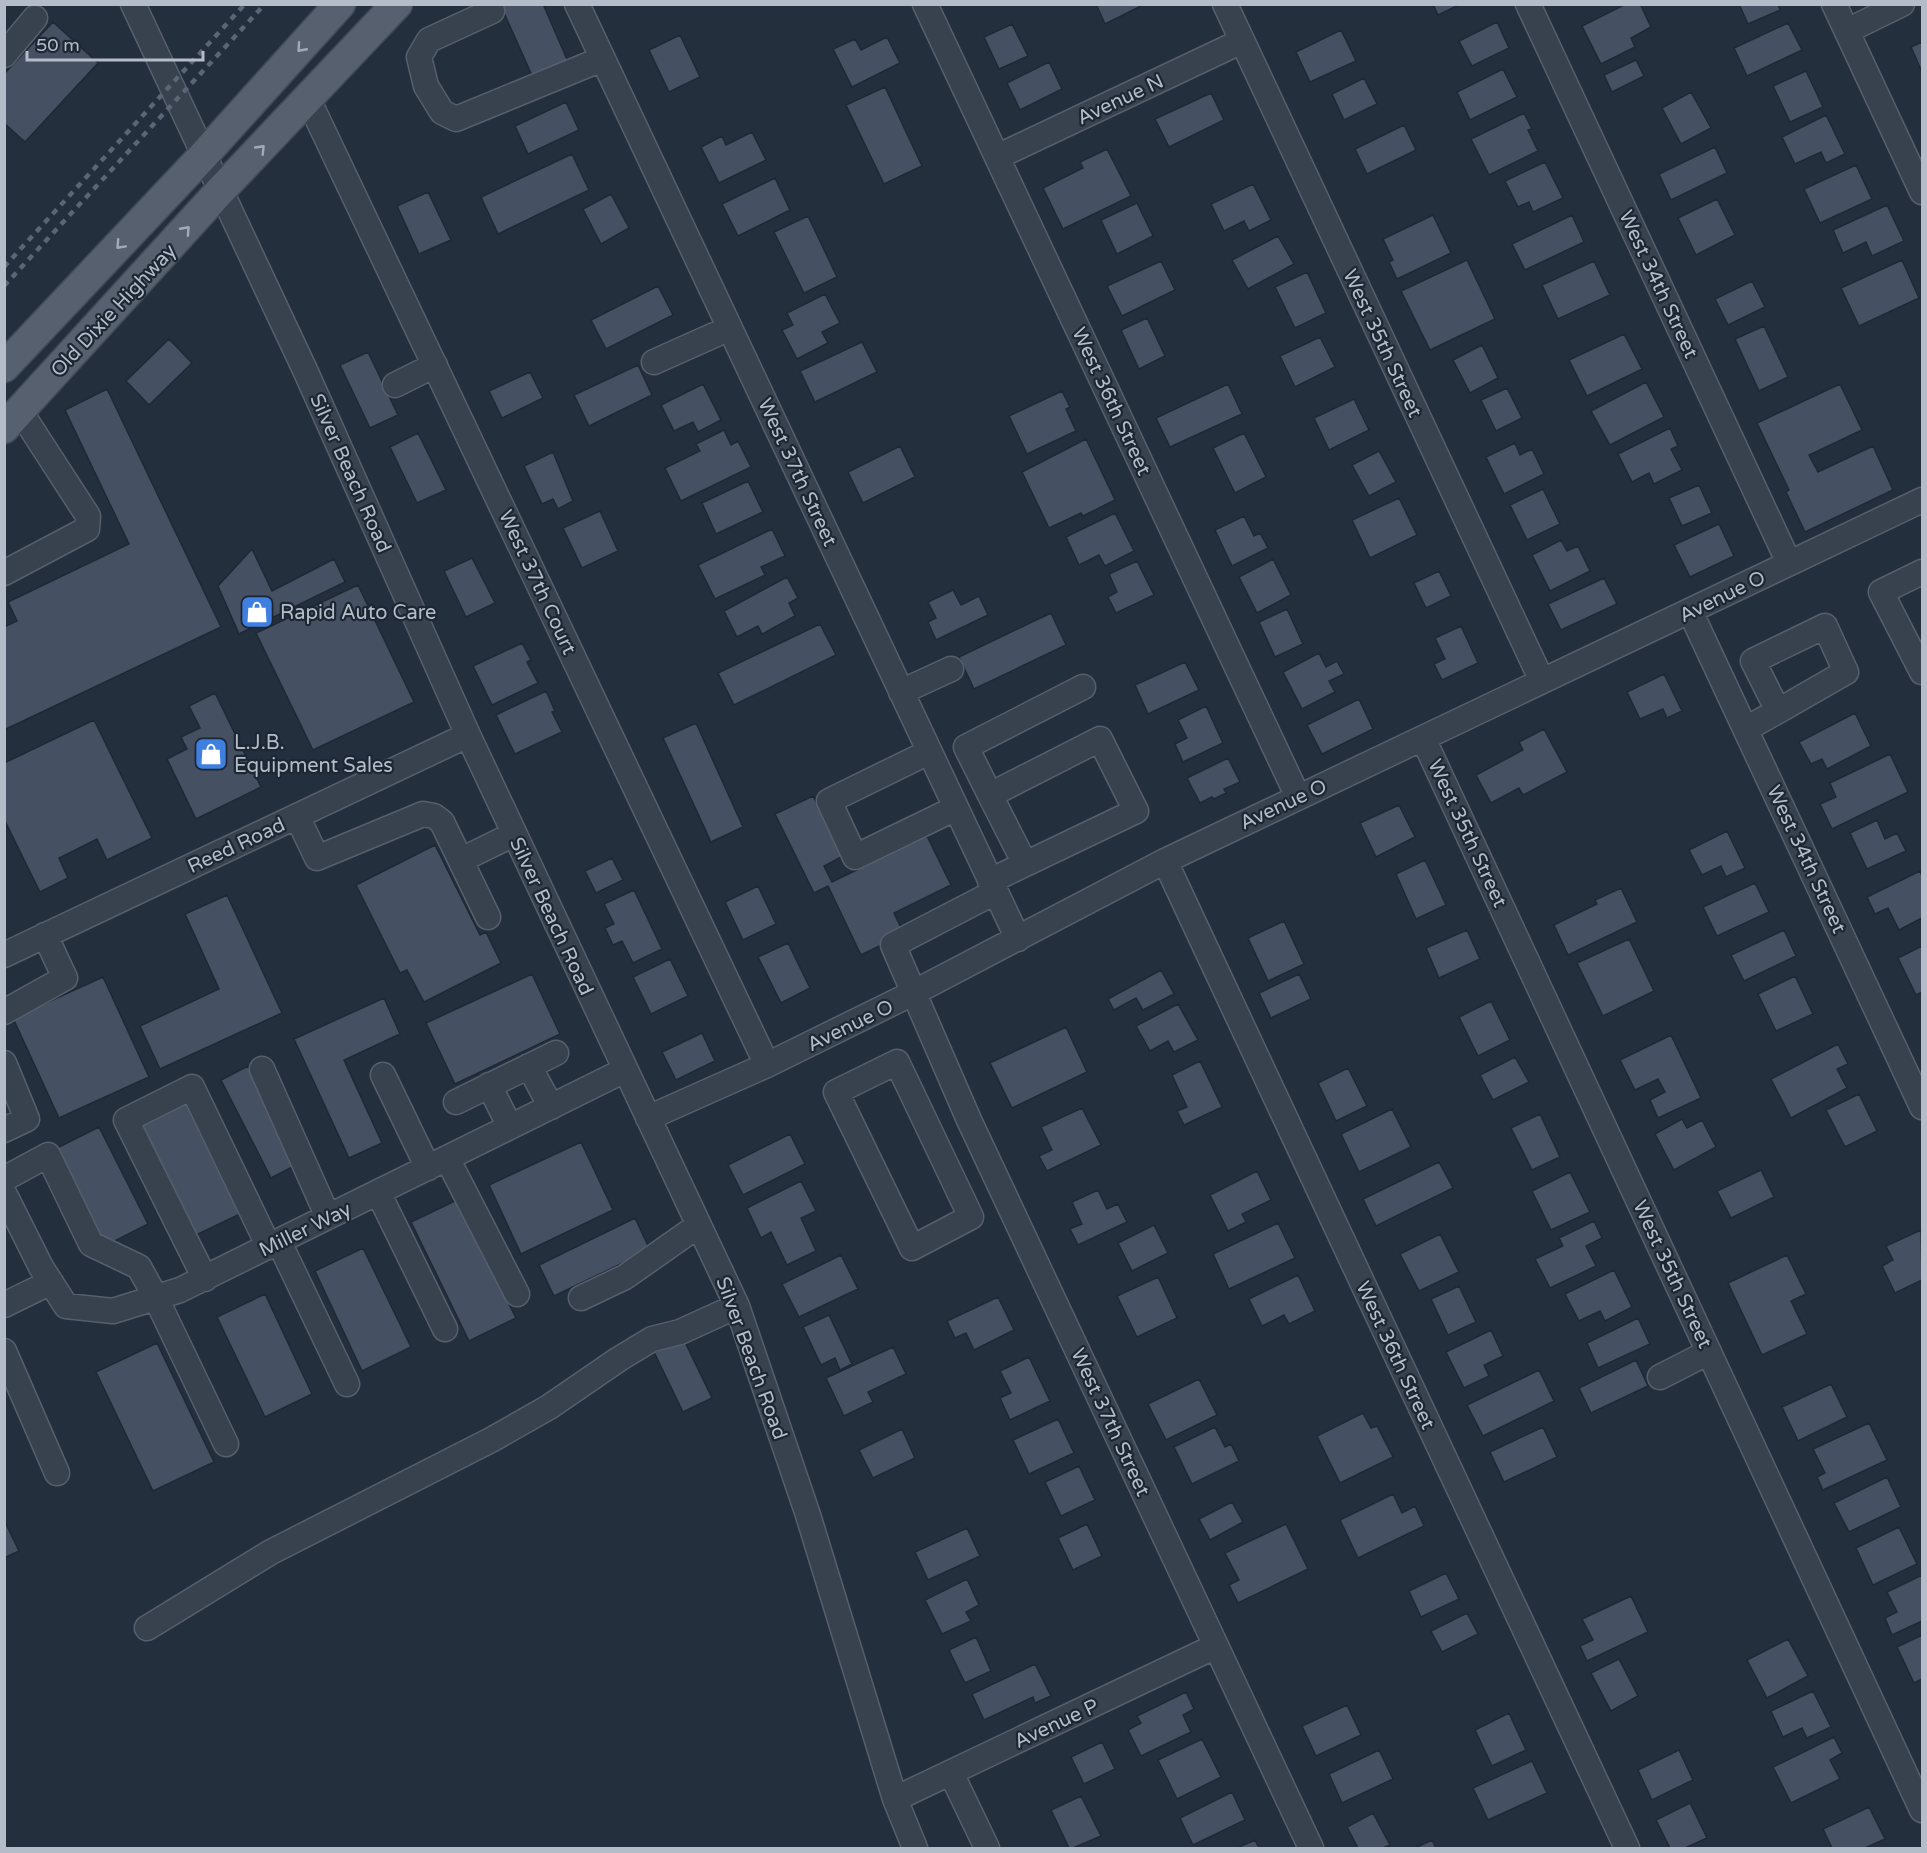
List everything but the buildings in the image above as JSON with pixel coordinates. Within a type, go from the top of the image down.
[{"type":"main road","name":"Old Dixie Highway","points":[[4,367],[203,156],[340,4]]},
{"type":"main road","name":"Old Dixie Highway","points":[[12,419],[220,191],[397,4]]},
{"type":"street","name":"Silver Beach Road","points":[[133,4],[305,370],[468,735],[737,1306],[808,1515],[895,1799],[915,1848]]},
{"type":"street","name":"West 37th Street","points":[[577,4],[1018,939]]},
{"type":"street","name":"West 36th Street","points":[[925,4],[1298,797]]},
{"type":"street","name":"West 35th Street","points":[[1225,4],[1542,681]]},
{"type":"street","name":"West 34th Street","points":[[1528,4],[1789,563]]},
{"type":"street","points":[[1834,4],[1923,192]]},
{"type":"street","points":[[1847,32],[1902,4]]},
{"type":"street","points":[[492,11],[429,40],[419,57],[426,86],[442,112],[456,119],[602,58]]},
{"type":"street","points":[[4,55],[35,18]]},
{"type":"street","name":"Avenue N","points":[[997,157],[1242,40]]},
{"type":"street","name":"West 37th Court","points":[[308,99],[767,1065]]},
{"type":"street","points":[[654,362],[730,328]]},
{"type":"street","points":[[395,385],[435,365]]},
{"type":"street","points":[[4,573],[87,529],[88,516],[12,419]]},
{"type":"street","name":"Avenue O","points":[[648,1118],[767,1065],[913,993],[1165,861],[1923,500]]},
{"type":"street","points":[[1923,572],[1881,592],[1923,672]]},
{"type":"street","name":"West 34th Street","points":[[1690,610],[1923,1107]]},
{"type":"street","points":[[901,692],[951,669]]},
{"type":"street","points":[[1024,864],[966,747],[1083,687]]},
{"type":"street","points":[[1746,729],[1778,711]]},
{"type":"street","name":"Reed Road","points":[[4,955],[468,735]]},
{"type":"street","name":"West 35th Street","points":[[1423,738],[1923,1810]]},
{"type":"street","points":[[990,795],[1101,739],[1136,811],[1024,864],[993,886]]},
{"type":"street","points":[[929,752],[829,801],[855,857],[956,808]]},
{"type":"street","points":[[297,816],[317,858],[423,814],[434,816],[442,822],[488,917]]},
{"type":"street","points":[[461,860],[514,834]]},
{"type":"street","name":"West 36th Street","points":[[1165,861],[1627,1848]]},
{"type":"street","name":"West 37th Street","points":[[993,886],[893,945],[969,1120],[1311,1848]]},
{"type":"street","points":[[4,1012],[65,978],[45,935]]},
{"type":"street","points":[[456,1102],[556,1053]]},
{"type":"street","points":[[897,1062],[933,1137],[971,1217],[912,1248],[836,1092],[897,1062]]},
{"type":"street","points":[[4,1063],[27,1119],[4,1130]]},
{"type":"street","points":[[529,1066],[543,1111],[625,1070]]},
{"type":"street","points":[[262,1069],[328,1217]]},
{"type":"street","points":[[383,1075],[516,1294]]},
{"type":"street","points":[[489,1085],[510,1127]]},
{"type":"street","points":[[205,1279],[126,1120],[192,1087],[347,1384]]},
{"type":"street","name":"Miller Way","points":[[51,1282],[66,1306],[113,1311],[180,1290],[543,1111]]},
{"type":"street","points":[[933,1137],[969,1120]]},
{"type":"street","points":[[4,1179],[48,1155],[91,1244],[139,1267],[226,1444]]},
{"type":"street","points":[[378,1192],[445,1329]]},
{"type":"street","points":[[4,1193],[51,1282],[4,1305]]},
{"type":"street","points":[[581,1298],[625,1277],[699,1225]]},
{"type":"street","points":[[147,1628],[271,1552],[491,1440],[549,1407],[618,1359],[652,1339],[680,1332],[737,1306]]},
{"type":"street","points":[[4,1352],[57,1473]]},
{"type":"street","points":[[1660,1377],[1709,1352]]},
{"type":"street","name":"Avenue P","points":[[895,1799],[1216,1646]]},
{"type":"street","points":[[951,1773],[987,1848]]},
{"type":"railway","points":[[4,267],[245,4]]},
{"type":"railway","points":[[4,286],[265,4]]},
{"type":"place","name":"Rapid Auto Care","points":[[257,612]]},
{"type":"place","name":"L.J.B. Equipment Sales","points":[[211,754]]}]
